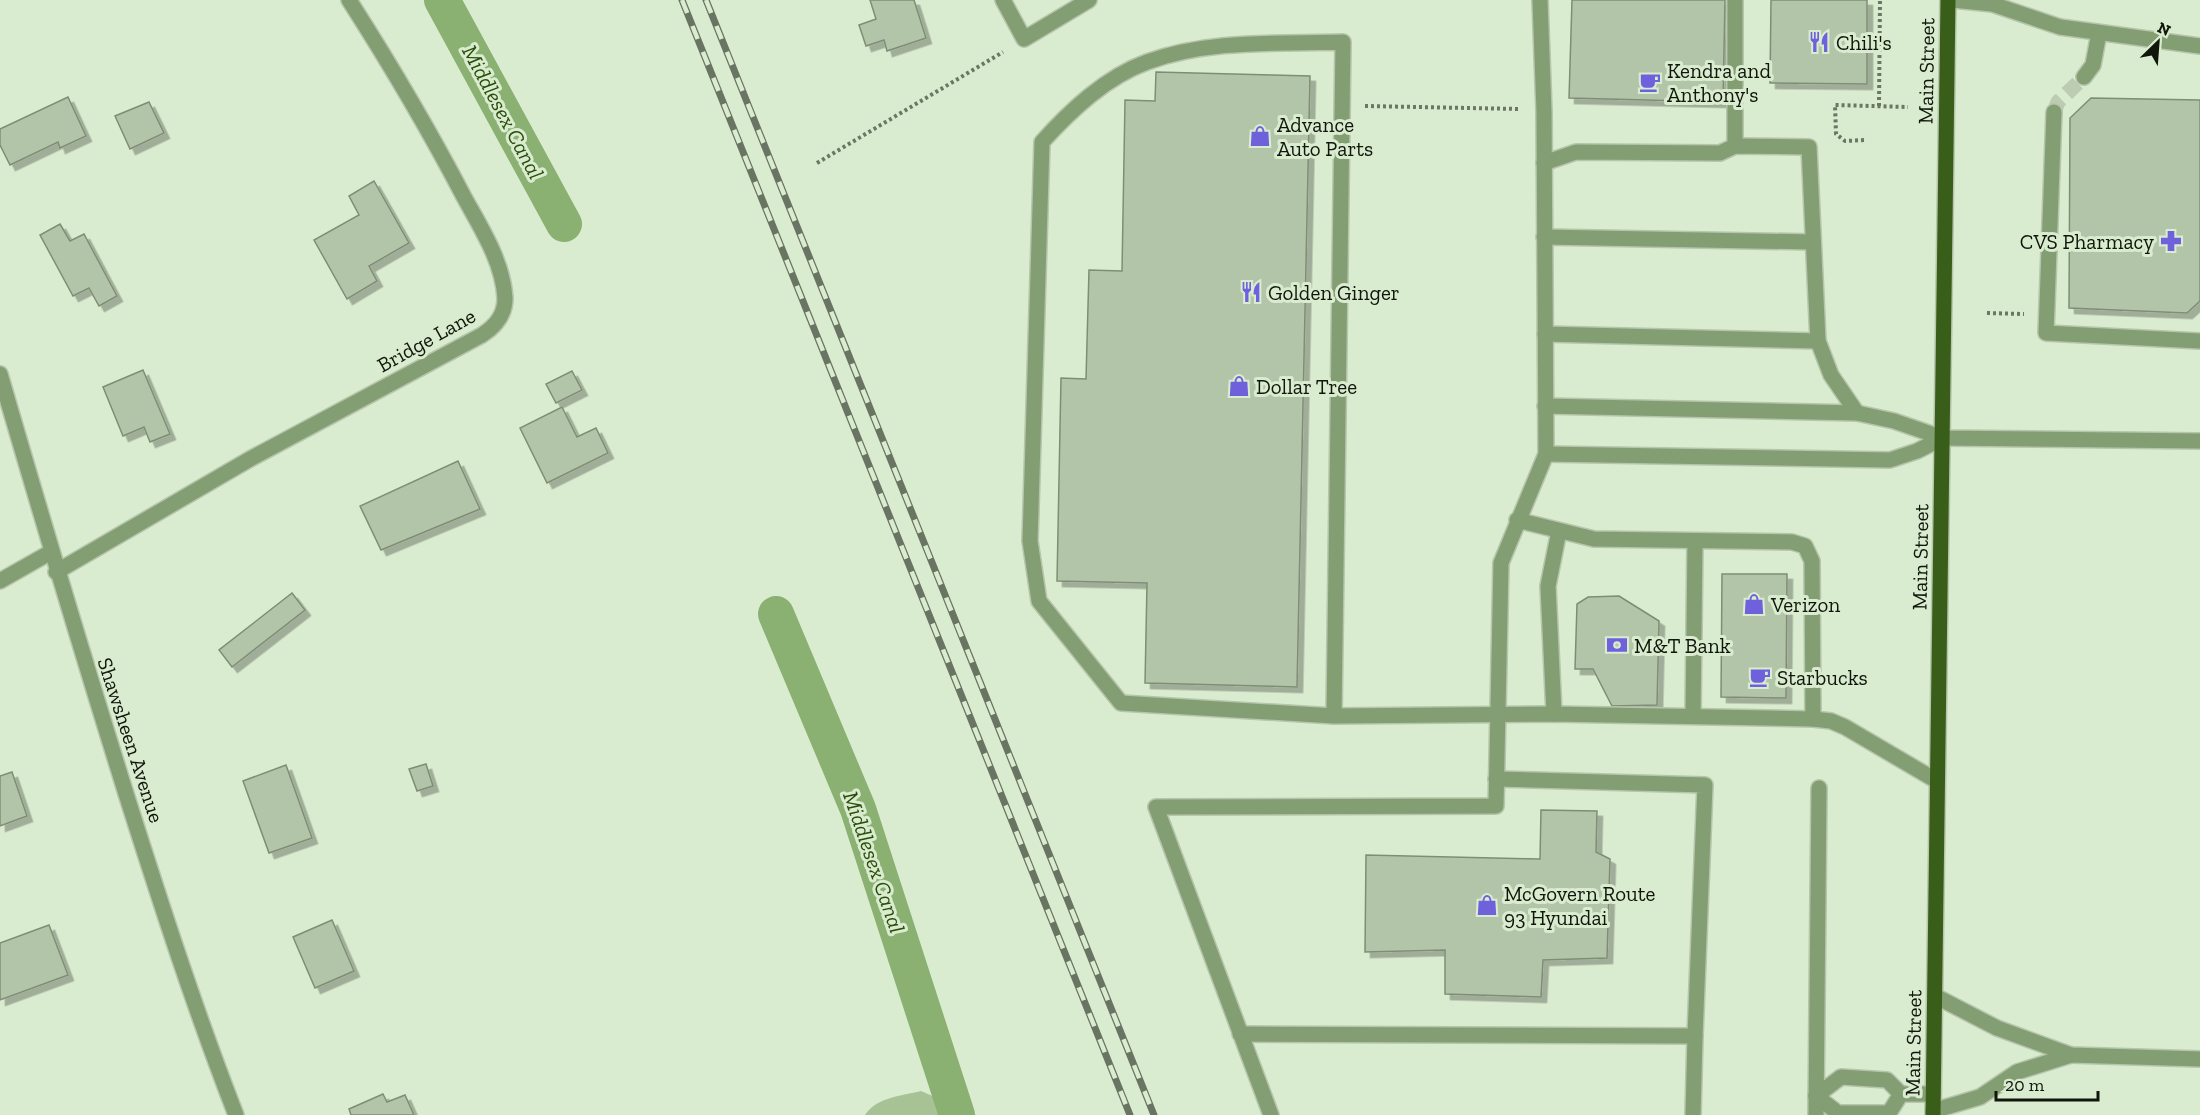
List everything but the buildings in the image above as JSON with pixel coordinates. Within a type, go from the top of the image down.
[{"type":"main road","name":"Main Street","points":[[1933,1113],[1948,0]]},
{"type":"street","name":"Bridge Lane","points":[[56,572],[250,459],[482,335],[501,318],[505,298],[503,285],[487,240],[389,63],[350,0]]},
{"type":"street","points":[[1004,0],[1024,39],[1089,0]]},
{"type":"street","points":[[1271,1115],[1156,807],[1496,806],[1501,563],[1546,454],[1544,163],[1540,0]]},
{"type":"street","points":[[1735,0],[1735,146]]},
{"type":"street","points":[[1953,0],[1992,4],[2053,26],[2200,46]]},
{"type":"street","points":[[2084,77],[2096,57],[2099,33]]},
{"type":"street","points":[[1334,716],[1343,42],[1229,45],[1147,62],[1087,97],[1042,142],[1030,541],[1039,601],[1121,703],[1334,716],[1554,714],[1813,719],[1831,721],[1845,727],[1937,781]]},
{"type":"street","points":[[2054,112],[2046,333],[2200,341]]},
{"type":"street","points":[[1544,163],[1576,152],[1720,153],[1735,146],[1809,147],[1818,341],[1831,375],[1857,413]]},
{"type":"street","points":[[1544,237],[1813,242]]},
{"type":"street","points":[[1545,334],[1818,341]]},
{"type":"street","name":"Shawsheen Avenue","points":[[0,374],[56,572],[184,976],[236,1115]]},
{"type":"street","points":[[1545,406],[1857,413],[1894,421],[1942,438],[2200,441]]},
{"type":"street","points":[[1546,454],[1890,460],[1917,451],[1942,438]]},
{"type":"street","points":[[1517,520],[1594,539],[1795,543],[1809,550],[1812,561],[1813,719]]},
{"type":"street","points":[[1554,714],[1548,586],[1559,531]]},
{"type":"street","points":[[1693,716],[1695,541]]},
{"type":"street","points":[[0,581],[51,552]]},
{"type":"street","points":[[1496,779],[1705,785],[1694,1115]]},
{"type":"street","points":[[1816,1115],[1820,788]]},
{"type":"street","points":[[1935,996],[1997,1028],[2071,1054],[2200,1059]]},
{"type":"street","points":[[1240,1034],[1695,1036]]},
{"type":"street","points":[[1933,1113],[1980,1097],[2017,1072],[2071,1054]]},
{"type":"street","points":[[1816,1096],[1841,1077],[1887,1080],[1901,1094],[1933,1094]]},
{"type":"street","points":[[1816,1096],[1838,1113],[1889,1113],[1901,1094]]},
{"type":"path","points":[[1879,106],[1880,0]]},
{"type":"path","points":[[817,163],[1024,39]]},
{"type":"path","points":[[1864,140],[1845,141],[1836,134],[1834,105],[1908,107]]},
{"type":"path","points":[[1365,106],[1521,109]]},
{"type":"path","points":[[1987,313],[2027,314]]},
{"type":"green space","points":[[921,1091],[976,1115],[865,1115],[876,1104],[883,1101]]},
{"type":"waterway","name":"Middlesex Canal","points":[[442,0],[564,224]]},
{"type":"waterway","name":"Middlesex Canal","points":[[776,614],[858,809],[957,1115]]},
{"type":"tunnel","points":[[2054,112],[2058,102],[2084,77]]},
{"type":"railway","points":[[682,0],[1130,1115]]},
{"type":"railway","points":[[706,0],[1154,1115]]},
{"type":"place","name":"Chili's","points":[[1819,42]]},
{"type":"place","name":"Kendra and Anthony's","points":[[1650,82]]},
{"type":"place","name":"Advance Auto Parts","points":[[1260,136]]},
{"type":"place","name":"CVS Pharmacy","points":[[2171,241]]},
{"type":"place","name":"Golden Ginger","points":[[1251,292]]},
{"type":"place","name":"Dollar Tree","points":[[1239,386]]},
{"type":"place","name":"Verizon","points":[[1754,604]]},
{"type":"place","name":"M&T Bank","points":[[1617,645]]},
{"type":"place","name":"Starbucks","points":[[1760,677]]},
{"type":"place","name":"McGovern Route 93 Hyundai","points":[[1487,905]]}]
